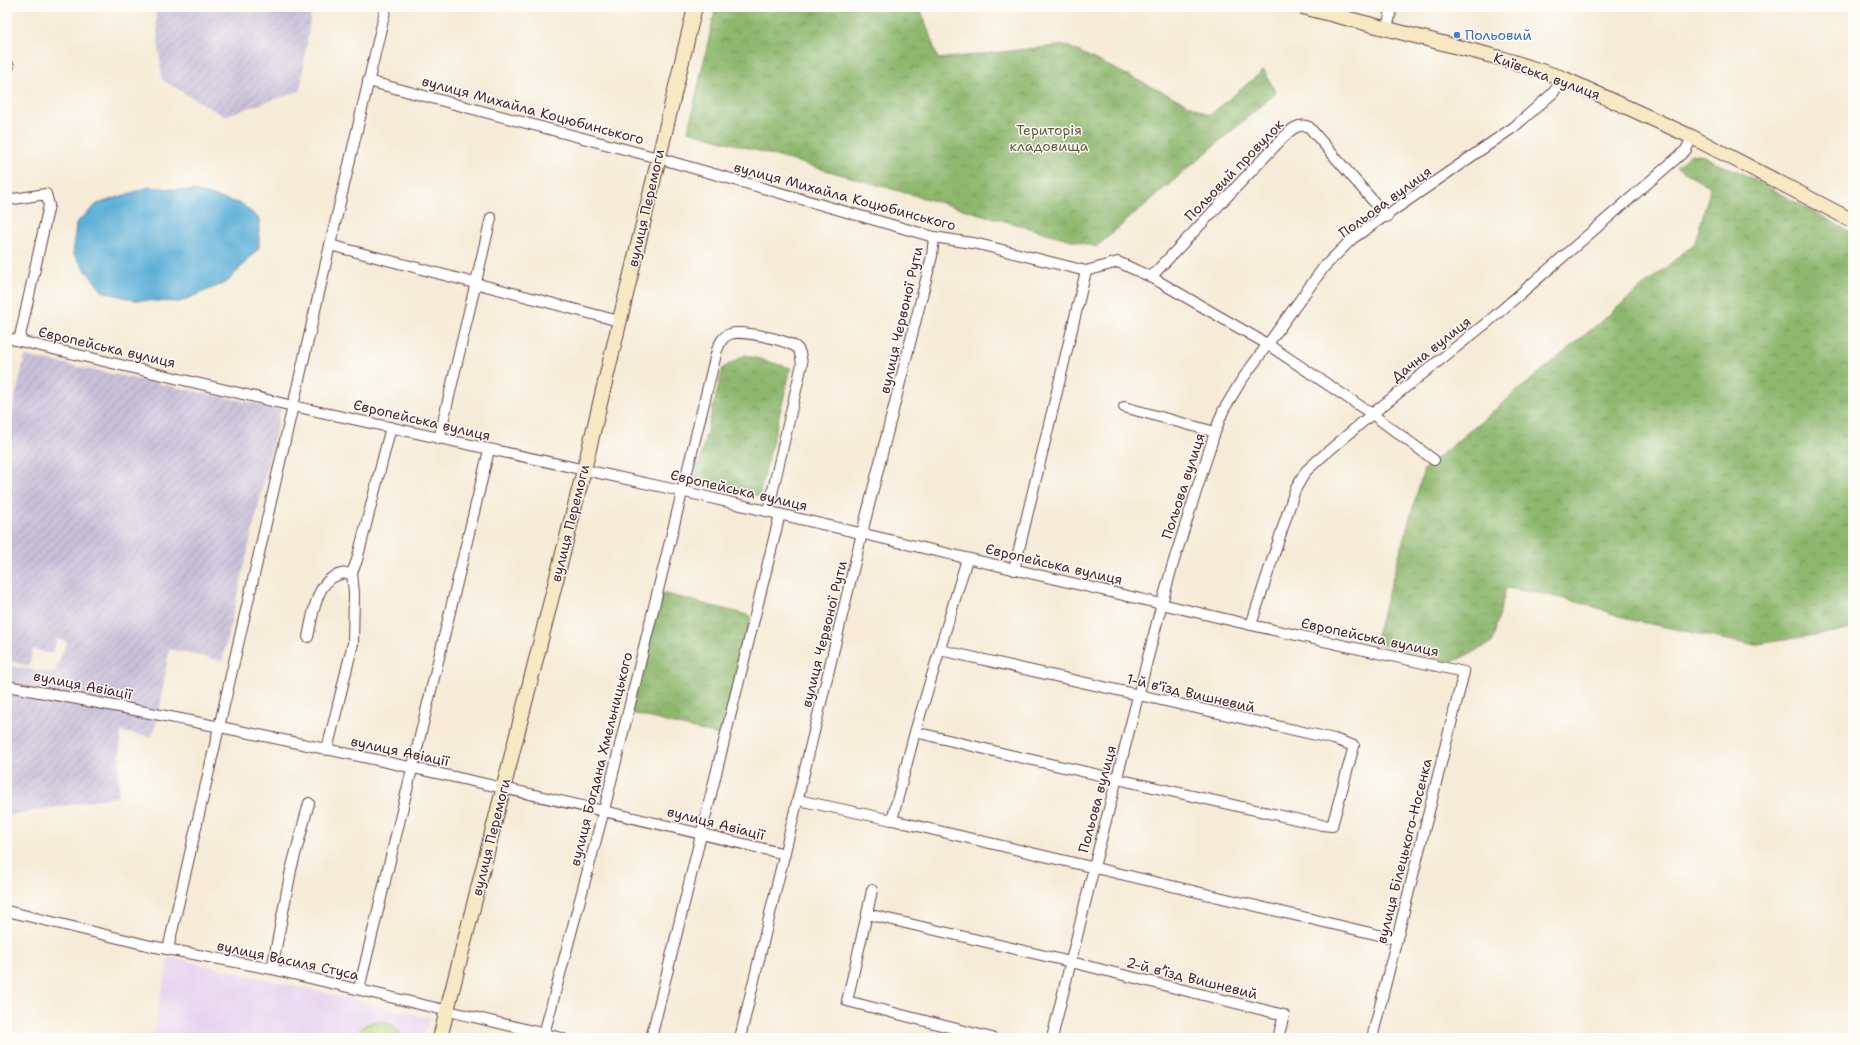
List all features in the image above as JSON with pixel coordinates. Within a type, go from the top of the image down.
[{"type":"street","points":[[168,949],[386,7]]},
{"type":"street","name":"вулиця Перемоги","points":[[440,1038],[584,470],[695,7]]},
{"type":"street","name":"Київська вулиця","points":[[1303,7],[1504,59],[1563,78],[1692,137],[1853,221]]},
{"type":"street","points":[[1387,28],[1392,7]]},
{"type":"street","name":"Польова вулиця","points":[[1052,1038],[1094,867],[1172,567],[1223,411],[1241,381],[1324,267],[1352,239],[1387,217],[1514,127],[1553,93],[1563,78]]},
{"type":"street","name":"вулиця Михайла Коцюбинського","points":[[368,81],[658,158],[934,237],[978,244],[1086,271],[1118,262],[1152,277],[1267,344],[1372,414],[1434,460]]},
{"type":"street","name":"Польовий провулок","points":[[1152,277],[1276,145],[1296,126],[1302,124],[1309,127],[1387,217]]},
{"type":"street","name":"Дачна вулиця","points":[[1251,625],[1296,490],[1306,471],[1372,414],[1489,321],[1686,150],[1692,137]]},
{"type":"street","points":[[7,200],[46,194],[49,205],[19,341]]},
{"type":"street","points":[[439,439],[490,218]]},
{"type":"street","name":"вулиця Червоної Рути","points":[[740,1038],[862,533],[932,256],[934,237]]},
{"type":"street","points":[[330,245],[620,321]]},
{"type":"street","points":[[1014,570],[1086,271]]},
{"type":"street","name":"вулиця Богдана Хмельницького","points":[[542,1036],[604,810],[681,491],[717,350],[722,339],[730,334],[740,332],[789,343],[798,349],[802,364],[768,511]]},
{"type":"street","name":"Європейська вулиця","points":[[7,338],[293,406],[681,491],[1251,625],[1464,672]]},
{"type":"street","points":[[1124,407],[1215,432]]},
{"type":"street","points":[[327,750],[353,643],[354,593],[352,573],[357,560],[391,428]]},
{"type":"street","points":[[359,989],[489,450]]},
{"type":"street","points":[[651,1038],[780,514]]},
{"type":"street","points":[[892,820],[915,732],[967,559]]},
{"type":"street","points":[[308,637],[322,587],[336,574],[352,573]]},
{"type":"street","name":"1-й в'їзд Вишневий","points":[[940,650],[1334,739],[1354,746],[1338,810],[1332,826],[1117,778]]},
{"type":"street","name":"вулиця Білецького-Носенка","points":[[1372,1038],[1464,672]]},
{"type":"street","name":"вулиця Авіації","points":[[7,686],[220,726],[604,810],[785,854]]},
{"type":"street","points":[[915,732],[1010,755],[1117,778]]},
{"type":"street","points":[[798,800],[892,820],[1396,939]]},
{"type":"street","points":[[272,969],[291,870],[309,803]]},
{"type":"street","points":[[872,890],[846,1001],[992,1038]]},
{"type":"street","name":"вулиця Василя Стуса","points":[[7,911],[168,949],[272,969],[448,1011],[542,1036],[562,1038]]},
{"type":"street","points":[[867,914],[1071,962]]},
{"type":"street","name":"2-й вʼїзд Вишневий","points":[[1071,962],[1284,1015],[1278,1038]]},
{"type":"shaded area","points":[[155,7],[312,7],[300,91],[224,116],[162,80]]},
{"type":"shaded area","points":[[25,356],[281,409],[222,661],[169,649],[159,714],[152,737],[121,732],[118,796],[7,816],[7,666],[54,673],[67,642],[57,639],[52,654],[33,649],[29,666],[7,661],[7,433]]},
{"type":"shaded area","points":[[169,957],[430,1018],[424,1038],[151,1038],[154,1031]]},
{"type":"green space","name":"Територія кладовища","points":[[716,7],[920,7],[938,59],[1065,45],[1210,115],[1264,70],[1276,93],[1096,247],[688,131]]},
{"type":"green space","points":[[1691,154],[1705,156],[1715,163],[1738,171],[1853,233],[1853,629],[1751,645],[1627,619],[1589,605],[1544,594],[1506,588],[1492,643],[1452,662],[1378,644],[1377,632],[1424,469],[1695,243],[1711,187],[1676,167]]},
{"type":"green space","points":[[745,355],[791,368],[759,496],[695,479],[723,368]]},
{"type":"green space","points":[[662,593],[751,616],[722,736],[631,713]]},
{"type":"green space","points":[[380,1021],[394,1026],[403,1038],[355,1038],[362,1028]]},
{"type":"water","points":[[149,187],[195,191],[242,204],[259,219],[259,248],[227,282],[179,302],[134,300],[102,291],[73,254],[76,223],[97,204]]},
{"type":"place","name":"Польовий","points":[[1457,35]]}]
